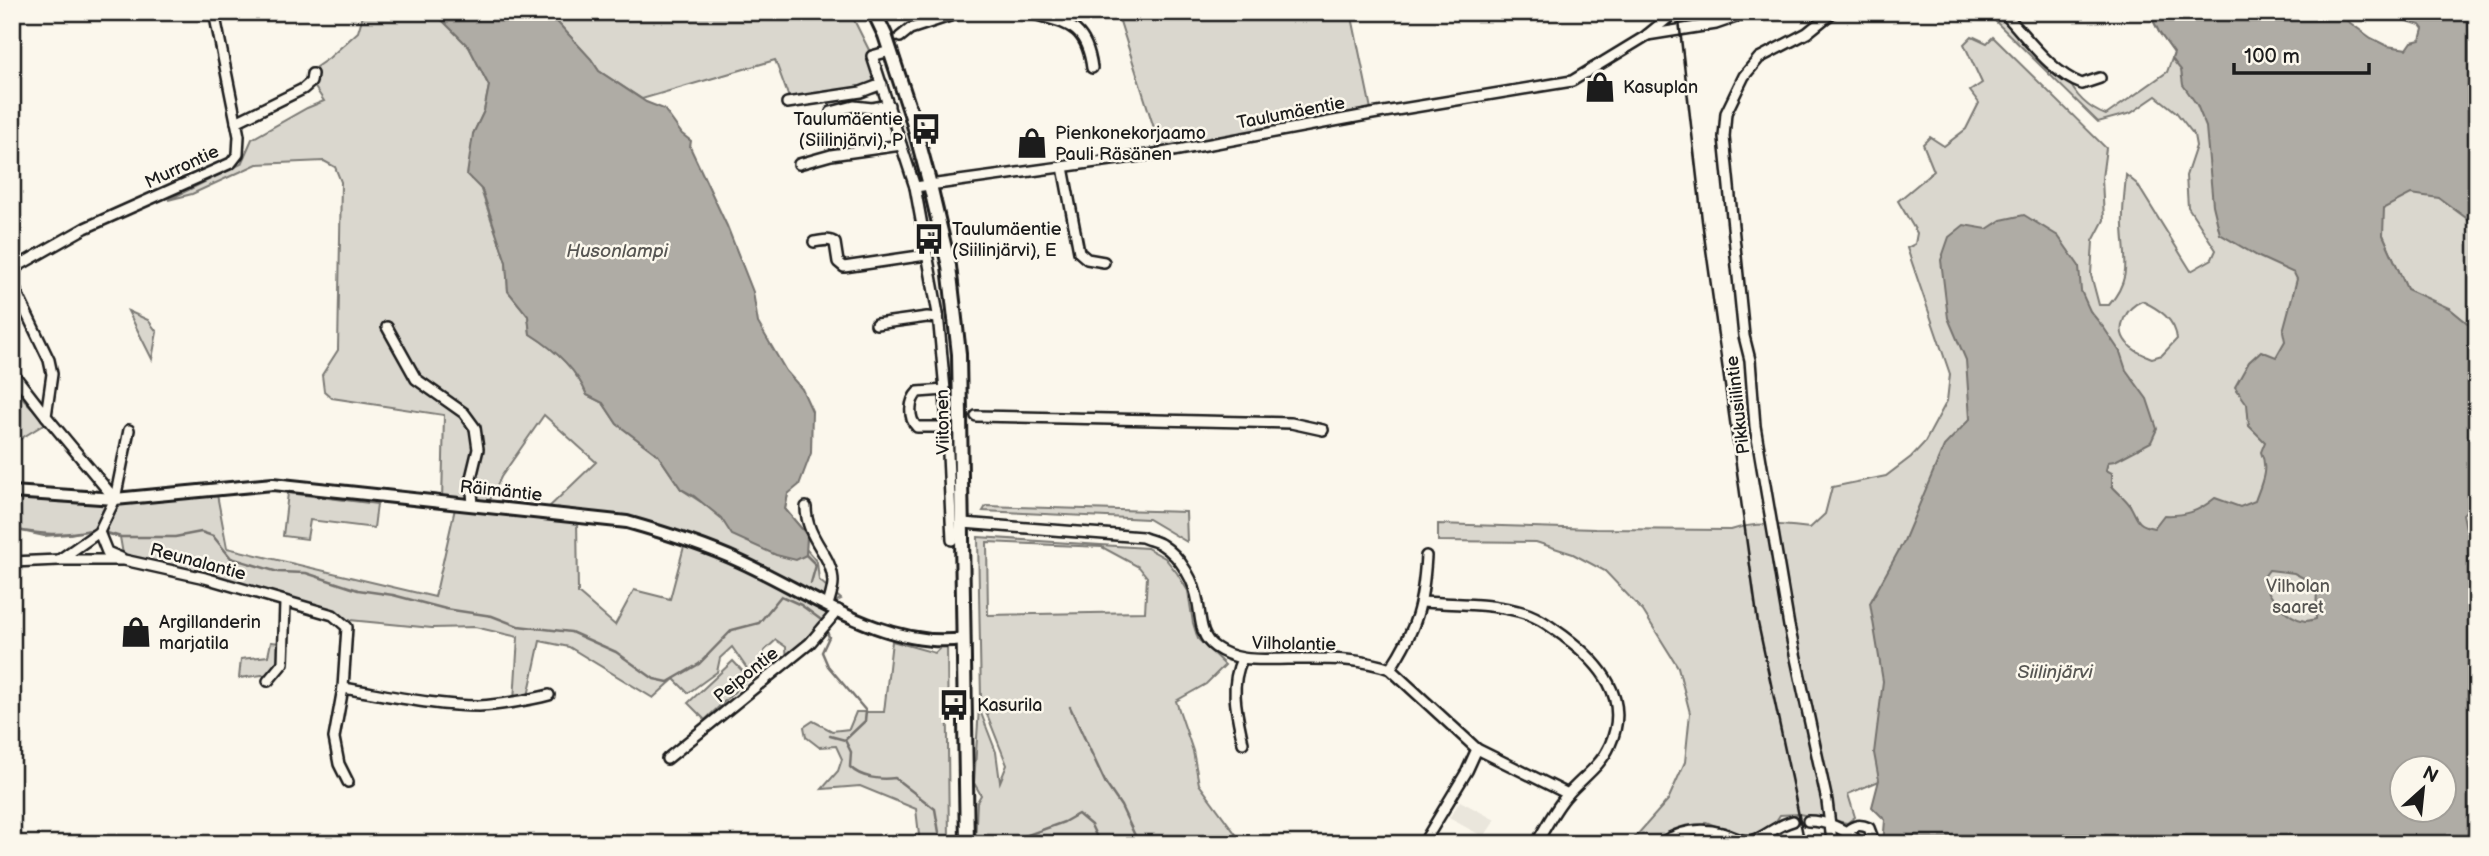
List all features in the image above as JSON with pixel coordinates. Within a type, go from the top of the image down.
[{"type":"main road","name":"Viitonen","points":[[874,12],[911,114],[930,185],[949,266],[959,354],[967,844]]},
{"type":"street","name":"Murrontie","points":[[12,275],[18,266],[85,229],[231,163],[238,154],[239,136],[214,12]]},
{"type":"street","points":[[900,37],[910,29],[962,12]]},
{"type":"street","points":[[1027,12],[1071,26],[1080,32],[1090,49],[1092,68]]},
{"type":"street","name":"Taulumäentie","points":[[1646,36],[1716,24],[1751,12]]},
{"type":"street","name":"Pikkusiilintie","points":[[1832,841],[1832,825],[1789,626],[1755,426],[1724,137],[1726,113],[1744,76],[1759,58],[1807,33],[1833,12]]},
{"type":"street","points":[[2003,12],[2068,78],[2082,84],[2100,78]]},
{"type":"street","name":"Taulumäentie","points":[[915,187],[1162,153],[1572,81],[1646,36],[1669,17]]},
{"type":"street","points":[[890,51],[872,57],[915,187],[938,318],[945,390],[952,540]]},
{"type":"street","points":[[236,122],[303,89],[311,82],[312,74]]},
{"type":"street","points":[[787,103],[861,92],[882,84]]},
{"type":"street","points":[[831,112],[854,106],[872,108],[890,105]]},
{"type":"street","points":[[799,164],[831,155],[901,145]]},
{"type":"street","points":[[1063,167],[1079,252],[1087,259],[1104,262]]},
{"type":"street","points":[[814,242],[833,241],[838,262],[844,267],[926,255]]},
{"type":"street","points":[[12,283],[52,374],[46,416]]},
{"type":"street","points":[[876,324],[938,318]]},
{"type":"street","points":[[387,327],[416,379],[464,413],[475,428],[478,449],[471,478],[473,505]]},
{"type":"street","points":[[12,372],[115,499]]},
{"type":"street","points":[[945,390],[918,392],[911,404],[911,418],[917,427],[947,427]]},
{"type":"street","points":[[976,416],[1291,423],[1323,430]]},
{"type":"street","points":[[59,561],[99,532],[115,499],[129,430]]},
{"type":"street","name":"Räimäntie","points":[[12,492],[115,499],[273,484],[627,522],[681,537],[738,561],[860,621],[906,637],[947,641],[963,639]]},
{"type":"street","points":[[806,507],[806,517],[813,539],[829,562],[833,582],[833,607]]},
{"type":"street","name":"Vilholantie","points":[[963,523],[1142,537],[1162,544],[1177,558],[1190,577],[1206,637],[1213,646],[1242,659],[1331,660],[1376,664],[1390,669]]},
{"type":"street","points":[[99,532],[107,552],[124,560]]},
{"type":"street","points":[[1426,556],[1421,602],[1413,629],[1390,669],[1477,749],[1568,794]]},
{"type":"street","name":"Reunalantie","points":[[12,562],[124,560],[205,578],[333,615],[346,627],[343,688],[334,738],[339,764],[348,782]]},
{"type":"street","points":[[1421,602],[1521,612],[1549,626],[1590,656],[1600,667],[1613,692],[1616,729],[1609,747],[1599,762],[1568,794],[1536,844]]},
{"type":"street","points":[[268,681],[282,663],[285,603]]},
{"type":"street","name":"Peipontie","points":[[667,759],[810,643],[833,607]]},
{"type":"street","points":[[1242,659],[1234,691],[1243,743]]},
{"type":"street","points":[[343,688],[410,699],[480,706],[527,701],[550,695]]},
{"type":"street","points":[[1423,844],[1477,749]]},
{"type":"street","points":[[1660,844],[1687,830],[1720,832],[1741,840],[1755,840],[1779,825],[1793,821]]},
{"type":"street","points":[[1808,821],[1847,831]]},
{"type":"shaded area","points":[[1460,801],[1495,820],[1484,837],[1449,818]]},
{"type":"green space","points":[[364,12],[434,12],[469,47],[489,86],[484,111],[473,134],[481,190],[506,262],[508,291],[528,316],[530,334],[563,360],[577,376],[587,395],[603,403],[617,424],[658,455],[681,489],[701,502],[788,494],[785,509],[807,535],[806,549],[817,562],[819,580],[841,599],[829,605],[838,610],[787,662],[786,647],[776,640],[764,651],[764,671],[748,670],[732,647],[720,658],[717,672],[688,693],[674,679],[653,698],[569,647],[540,641],[527,701],[514,701],[518,637],[475,627],[432,628],[339,619],[124,560],[120,537],[91,530],[44,536],[12,529],[12,492],[86,498],[216,489],[227,548],[435,597],[456,504],[442,502],[444,415],[332,398],[324,391],[322,375],[338,350],[341,182],[335,167],[324,161],[257,164],[192,194],[168,200],[241,164],[252,139],[324,101],[306,74],[358,32]],"holes":[[[544,415],[596,462],[543,513],[487,506],[501,477]],[[577,517],[686,539],[670,599],[634,590],[615,625],[578,593]]]},
{"type":"green space","points":[[548,12],[850,12],[872,56],[882,84],[877,93],[792,106],[775,60],[642,99],[599,71]]},
{"type":"green space","points":[[1117,12],[1351,12],[1372,114],[1162,153]]},
{"type":"green space","name":"Vilholan saaret","points":[[1986,12],[2003,12],[2068,78],[2083,101],[2106,115],[2167,72],[2174,53],[2149,12],[2184,12],[2300,253],[2342,605],[2306,630],[2139,523],[2130,505],[2098,472],[1901,806],[1879,781],[1848,794],[1855,817],[1847,823],[1799,814],[1780,815],[1772,825],[1755,834],[1736,833],[1706,822],[1699,830],[1754,840],[1779,825],[1784,844],[1717,844],[1715,837],[1685,840],[1678,844],[1629,844],[1668,800],[1685,762],[1690,713],[1678,667],[1643,611],[1605,571],[1573,554],[1536,542],[1438,541],[1438,524],[1731,530],[1770,524],[1810,528],[1825,514],[1832,487],[1886,476],[1911,457],[1925,442],[1947,401],[1950,374],[1907,248],[1915,244],[1917,233],[1898,201],[1934,171],[1923,144],[1930,137],[1944,146],[1966,129],[1979,103],[1970,91],[1982,83],[1964,44],[1972,36],[1987,43],[1993,37],[2106,148],[2102,178],[2104,220],[2093,241],[2091,275],[2099,305],[2109,305],[2117,295],[2124,276],[2123,213],[2126,175],[2137,184],[2191,271],[2212,259],[2216,250],[2188,207],[2186,176],[2196,146],[2194,135],[2176,112],[2156,96],[2131,113],[2098,122]],"holes":[[[2142,301],[2170,320],[2176,332],[2177,339],[2162,355],[2152,358],[2129,346],[2123,337],[2122,325],[2127,313]]]},
{"type":"green space","points":[[2477,189],[2477,331],[2449,308],[2426,333],[2366,196]]},
{"type":"green space","points":[[128,311],[148,320],[157,332],[152,359]]},
{"type":"green space","points":[[19,394],[46,423],[12,444],[12,399]]},
{"type":"green space","points":[[288,493],[377,504],[374,528],[310,520],[307,539],[283,536]]},
{"type":"green space","points":[[986,506],[1186,512],[1187,542],[1148,519],[983,511]]},
{"type":"green space","points":[[978,537],[1147,548],[1165,558],[1177,573],[1188,591],[1198,639],[1225,665],[1206,684],[1176,701],[1193,751],[1199,784],[1243,844],[975,844],[977,802],[981,795],[974,783],[979,708],[996,752],[1000,782],[1007,765],[981,699]],"holes":[[[987,542],[1102,547],[1139,567],[1147,577],[1145,612],[988,615]]]},
{"type":"green space","points":[[892,641],[935,653],[947,641],[949,844],[920,844],[916,809],[860,786],[822,789],[838,771],[842,759],[836,746],[819,747],[806,737],[804,727],[813,721],[832,731],[849,729],[856,712],[884,712]]},
{"type":"green space","points":[[271,642],[280,643],[277,666],[270,674],[239,678],[241,659],[268,656]]},
{"type":"green space","points":[[733,661],[749,678],[705,720],[688,703]]},
{"type":"water","name":"Husonlampi","points":[[434,12],[548,12],[599,71],[646,102],[664,109],[682,134],[691,141],[690,147],[727,226],[753,292],[758,323],[786,371],[802,389],[812,411],[811,453],[799,485],[788,494],[785,509],[807,535],[806,555],[796,560],[776,555],[732,535],[721,518],[681,489],[658,455],[617,424],[603,403],[587,395],[577,376],[563,360],[530,334],[528,316],[508,291],[506,262],[482,190],[467,175],[473,134],[484,111],[489,86],[469,47]]},
{"type":"water","name":"Siilinjärvi","points":[[2149,12],[2335,12],[2371,38],[2387,46],[2407,49],[2412,42],[2420,40],[2423,29],[2420,25],[2407,21],[2411,12],[2477,12],[2477,226],[2439,198],[2411,194],[2384,208],[2383,235],[2407,289],[2449,308],[2477,331],[2477,501],[2463,514],[2466,528],[2477,540],[2477,844],[1883,844],[1885,820],[1872,807],[1879,780],[1874,753],[1883,681],[1870,603],[1904,541],[1944,446],[1970,419],[1966,360],[1948,318],[1941,260],[1949,237],[1964,225],[1987,229],[2001,220],[2024,215],[2058,236],[2079,266],[2081,291],[2090,311],[2120,352],[2126,370],[2147,399],[2157,429],[2151,442],[2108,462],[2106,470],[2112,473],[2112,486],[2140,522],[2154,528],[2164,515],[2191,512],[2215,498],[2240,507],[2255,501],[2262,483],[2264,465],[2261,452],[2265,442],[2249,426],[2247,404],[2235,387],[2249,362],[2261,351],[2276,357],[2285,341],[2283,331],[2297,279],[2294,273],[2259,257],[2220,234],[2213,205],[2206,127],[2197,105],[2183,85],[2181,70],[2172,59],[2174,53]],"holes":[[[2269,570],[2294,573],[2317,585],[2316,619],[2305,621],[2292,616],[2278,605],[2263,578]]]},
{"type":"waterway","points":[[12,529],[52,534],[91,530]]},
{"type":"waterway","points":[[107,533],[121,537],[175,537],[201,532],[213,536],[231,558],[278,572],[306,573],[358,590],[492,616],[518,626],[571,632],[616,652],[654,679],[668,682],[699,664],[732,630],[759,623],[781,596],[801,605],[824,622]]},
{"type":"waterway","points":[[806,555],[816,565],[811,583]]},
{"type":"waterway","points":[[826,629],[829,637],[822,652],[828,666],[866,711],[865,721],[845,740],[851,752],[850,767],[871,777],[895,778],[935,809],[941,844]]},
{"type":"waterway","points":[[1070,707],[1106,784],[1121,806],[1139,844]]},
{"type":"waterway","points":[[830,736],[845,740]]},
{"type":"waterway","points":[[1003,844],[1064,822],[1078,814],[1091,825],[1100,844]]},
{"type":"waterway","points":[[994,842],[1000,844]]},
{"type":"railway","points":[[1678,12],[1702,221],[1758,623],[1805,844]]},
{"type":"place","name":"Kasuplan","points":[[1600,87]]},
{"type":"place","name":"Taulumäentie (Siilinjärvi), P","points":[[926,129]]},
{"type":"place","name":"Pienkonekorjaamo Pauli Räsänen","points":[[1032,143]]},
{"type":"place","name":"Taulumäentie (Siilinjärvi), E","points":[[929,239]]},
{"type":"place","name":"Argillanderin marjatila","points":[[136,632]]},
{"type":"place","name":"Kasurila","points":[[954,705]]}]
